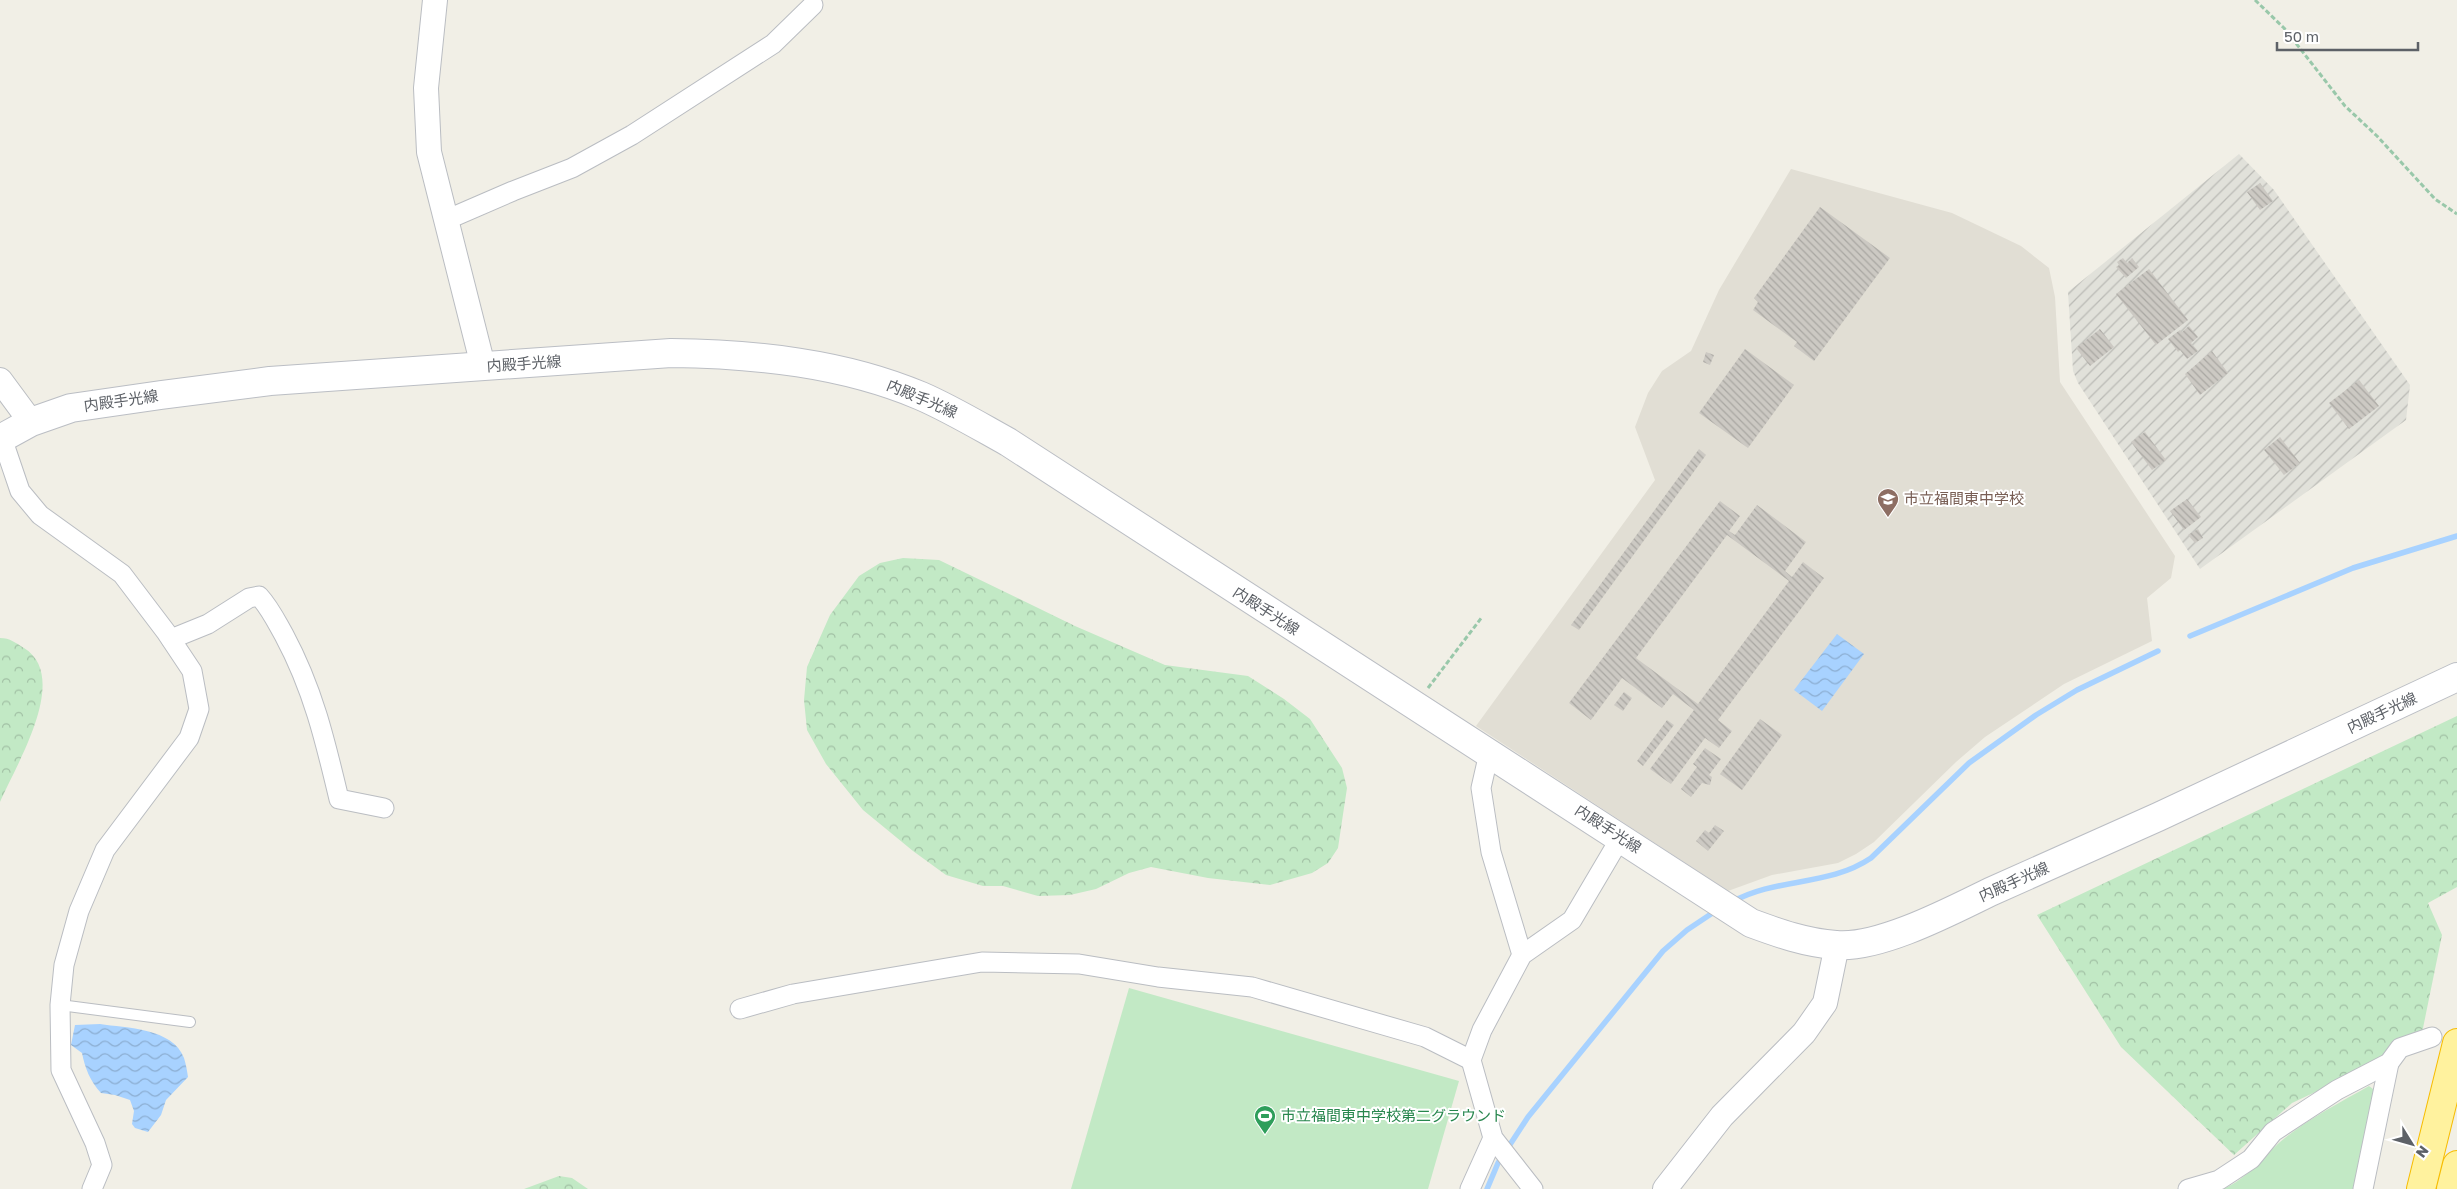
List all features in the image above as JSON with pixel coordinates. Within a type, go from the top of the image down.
[{"type":"highway","points":[[2421,1189],[2444,1040]]},
{"type":"highway","points":[[2451,1189],[2457,1165]]},
{"type":"main road","name":"内殿手光線","points":[[1,438],[31,422],[71,408],[270,381],[671,353],[718,354],[844,370],[921,396],[1008,442],[1414,706],[1621,837],[1713,900],[1751,923],[1790,937],[1837,945],[1870,941],[1900,932],[1945,914],[2288,758],[2457,678]]},
{"type":"street","points":[[435,0],[426,88],[429,152],[483,366]]},
{"type":"street","points":[[446,220],[572,168],[632,135],[773,44],[813,5]]},
{"type":"street","points":[[0,380],[31,422]]},
{"type":"street","points":[[1,438],[20,491],[40,515],[122,574],[171,639],[192,671],[199,709],[189,738],[105,850],[79,911],[64,965],[60,1004],[59,1044],[61,1070],[95,1143],[102,1165],[92,1189]]},
{"type":"street","points":[[171,639],[208,624],[249,598],[259,596],[269,606],[297,659],[318,713],[339,799],[384,808]]},
{"type":"street","points":[[1489,753],[1481,788],[1488,834],[1522,955]]},
{"type":"street","points":[[1533,1189],[1493,1138],[1470,1060],[1482,1030],[1522,955],[1572,920],[1621,837]]},
{"type":"street","points":[[1665,1189],[1722,1116],[1804,1033],[1825,1003],[1828,978],[1837,945]]},
{"type":"street","points":[[740,1009],[793,994],[982,962],[1079,964],[1158,977],[1252,987],[1425,1037],[1470,1060]]},
{"type":"street","points":[[2363,1189],[2389,1063],[2400,1048],[2444,1040]]},
{"type":"street","points":[[2188,1189],[2219,1180],[2251,1159],[2273,1132],[2336,1090],[2389,1063]]},
{"type":"street","points":[[1470,1189],[1493,1138]]},
{"type":"lane","points":[[60,1004],[190,1022]]},
{"type":"path","points":[[2255,0],[2284,28],[2345,106],[2377,136],[2435,199],[2457,214]]},
{"type":"path","points":[[1414,706],[1482,617]]},
{"type":"shaded area","points":[[2239,154],[2274,190],[2410,385],[2406,420],[2200,569],[2078,383],[2073,371],[2068,292]]},
{"type":"shaded area","name":"市立福間東中学校","points":[[1791,169],[1952,213],[2021,246],[2049,268],[2055,297],[2060,382],[2175,556],[2171,578],[2147,598],[2152,641],[2064,684],[1985,737],[1956,762],[1874,842],[1856,854],[1838,863],[1772,875],[1728,891],[1476,726],[1655,480],[1635,427],[1648,393],[1662,371],[1691,351],[1719,290]]},
{"type":"green space","points":[[903,558],[939,560],[1075,626],[1165,665],[1248,676],[1284,699],[1310,719],[1342,768],[1347,788],[1338,848],[1328,863],[1312,873],[1270,885],[1208,878],[1151,867],[1129,873],[1096,889],[1070,895],[1038,896],[1003,886],[983,886],[946,875],[863,810],[826,764],[807,730],[804,700],[807,667],[830,615],[859,576],[880,563]]},
{"type":"green space","points":[[0,638],[10,640],[24,648],[37,661],[42,679],[41,700],[36,722],[0,802]]},
{"type":"green space","points":[[2457,716],[2457,887],[2428,903],[2442,935],[2422,1033],[2343,1079],[2292,1103],[2234,1155],[2121,1047],[2037,915]]},
{"type":"green space","name":"市立福間東中学校第二グラウンド","points":[[1129,988],[1459,1081],[1428,1189],[1071,1189]]},
{"type":"green space","points":[[2369,1086],[2377,1092],[2358,1189],[2223,1189],[2247,1174],[2280,1142],[2301,1126]]},
{"type":"green space","points":[[559,1176],[572,1178],[588,1189],[524,1189]]},
{"type":"water","points":[[1837,634],[1864,654],[1822,711],[1794,690]]},
{"type":"water","points":[[100,1024],[148,1031],[159,1035],[178,1048],[184,1058],[188,1077],[166,1100],[161,1115],[148,1132],[135,1128],[132,1124],[134,1111],[130,1100],[101,1093],[88,1074],[82,1053],[71,1045],[75,1025]]},
{"type":"building","points":[[2260,183],[2273,201],[2260,210],[2247,192]]},
{"type":"building","points":[[1820,207],[1890,258],[1814,361],[1794,346],[1797,342],[1753,310],[1758,302],[1754,298]]},
{"type":"building","points":[[2123,258],[2127,263],[2132,258],[2139,267],[2126,278],[2116,267],[2119,265],[2117,262]]},
{"type":"building","points":[[2149,269],[2188,320],[2156,345],[2116,294]]},
{"type":"building","points":[[2189,326],[2198,337],[2191,343],[2198,351],[2187,359],[2180,350],[2178,352],[2168,339]]},
{"type":"building","points":[[2100,329],[2114,347],[2090,366],[2076,348]]},
{"type":"building","points":[[1745,349],[1794,385],[1748,448],[1699,413]]},
{"type":"building","points":[[2212,351],[2228,373],[2200,395],[2185,374]]},
{"type":"building","points":[[1706,352],[1714,355],[1710,365],[1703,362]]},
{"type":"building","points":[[2359,380],[2379,406],[2349,429],[2329,403]]},
{"type":"building","points":[[2145,432],[2166,460],[2152,470],[2131,442]]},
{"type":"building","points":[[2280,437],[2300,463],[2284,475],[2264,450]]},
{"type":"building","points":[[1699,449],[1706,455],[1579,630],[1571,625]]},
{"type":"building","points":[[2187,499],[2201,517],[2184,530],[2170,511]]},
{"type":"building","points":[[1720,501],[1740,516],[1729,531],[1735,535],[1757,505],[1806,542],[1785,571],[1792,577],[1803,562],[1824,578],[1718,720],[1732,731],[1719,748],[1705,738],[1671,784],[1650,769],[1694,710],[1673,694],[1662,708],[1622,678],[1591,720],[1569,703]],"holes":[[[1727,535],[1789,581],[1698,704],[1636,658]]]},
{"type":"building","points":[[2198,529],[2203,538],[2195,543],[2188,535]]},
{"type":"building","points":[[1624,692],[1632,698],[1623,711],[1614,705]]},
{"type":"building","points":[[1760,719],[1782,735],[1742,790],[1720,774]]},
{"type":"building","points":[[1667,720],[1674,725],[1643,766],[1637,761]]},
{"type":"building","points":[[1705,748],[1721,759],[1709,775],[1712,777],[1710,785],[1702,783],[1691,797],[1681,789],[1697,767],[1693,764]]},
{"type":"building","points":[[1715,825],[1724,831],[1708,851],[1696,841],[1705,830],[1709,833]]},
{"type":"waterway","points":[[2190,636],[2353,568],[2457,536]]},
{"type":"waterway","points":[[1732,902],[1749,894],[1767,889],[1837,874],[1871,858],[1969,763],[2036,715],[2077,690],[2158,651]]},
{"type":"waterway","points":[[1487,1189],[1498,1163],[1528,1117],[1663,951],[1687,930],[1717,910]]},
{"type":"place","name":"市立福間東中学校","points":[[1888,518]]},
{"type":"place","name":"市立福間東中学校第二グラウンド","points":[[1265,1135]]}]
